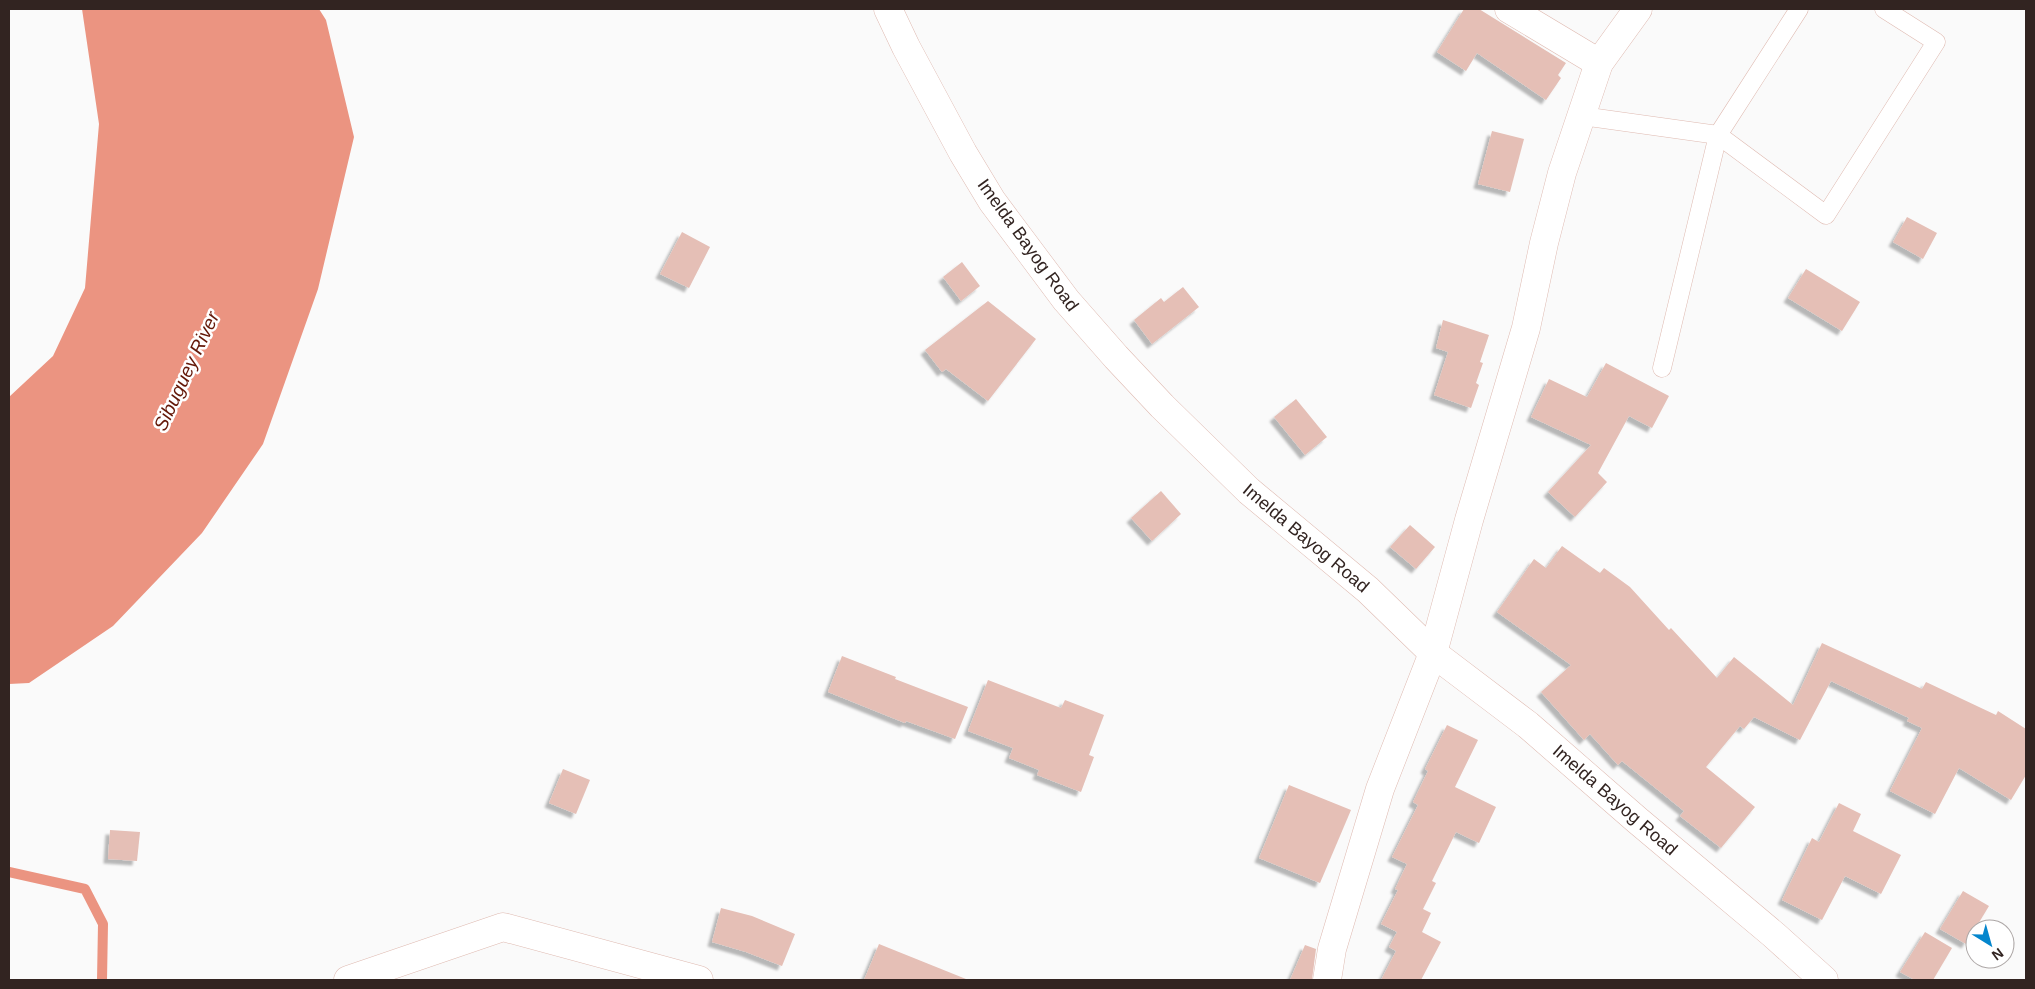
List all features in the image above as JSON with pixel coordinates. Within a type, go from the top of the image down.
[{"type":"street","name":"Imelda Bayog Road","points":[[888,9],[906,47],[963,153],[992,200],[1066,300],[1116,357],[1249,491],[1368,590],[1433,653],[1528,726],[1774,935],[1824,980]]},
{"type":"street","points":[[1509,9],[1599,63]]},
{"type":"street","points":[[1327,980],[1332,949],[1380,789],[1433,653],[1472,510],[1526,328],[1544,243],[1562,172],[1599,63],[1638,9]]},
{"type":"street","points":[[348,980],[503,927],[699,980]]},
{"type":"lane","points":[[1662,368],[1718,134],[1799,9]]},
{"type":"lane","points":[[1582,116],[1718,134],[1826,215],[1936,42],[1884,9]]},
{"type":"water","name":"Sibuguey River","points":[[82,9],[319,9],[326,20],[354,137],[318,289],[263,444],[202,533],[113,626],[29,683],[9,684],[9,397],[53,356],[85,288],[99,124]]},
{"type":"building","points":[[1464,9],[1479,9],[1566,63],[1558,75],[1561,78],[1546,100],[1477,53],[1466,71],[1437,52]]},
{"type":"building","points":[[1492,131],[1524,139],[1510,192],[1478,184]]},
{"type":"building","points":[[1907,217],[1937,233],[1923,259],[1893,242]]},
{"type":"building","points":[[682,232],[710,247],[689,288],[660,274]]},
{"type":"building","points":[[962,262],[980,286],[961,301],[943,277]]},
{"type":"building","points":[[1806,269],[1860,302],[1842,331],[1788,298]]},
{"type":"building","points":[[1183,287],[1199,307],[1152,344],[1134,320],[1161,298],[1164,302]]},
{"type":"building","points":[[988,301],[1036,339],[988,401],[946,369],[942,372],[925,350]]},
{"type":"building","points":[[1443,320],[1489,335],[1480,362],[1483,363],[1476,383],[1479,385],[1471,408],[1434,395],[1448,352],[1436,348]]},
{"type":"building","points":[[1606,363],[1669,396],[1652,428],[1629,416],[1598,473],[1607,482],[1575,517],[1548,492],[1591,445],[1531,417],[1549,379],[1587,397]]},
{"type":"building","points":[[1296,399],[1327,437],[1305,455],[1274,417]]},
{"type":"building","points":[[1161,491],[1181,514],[1152,541],[1131,518]]},
{"type":"building","points":[[1410,525],[1435,547],[1416,569],[1390,547]]},
{"type":"building","points":[[1562,546],[1600,573],[1604,568],[1630,587],[1669,630],[1671,628],[1717,678],[1734,657],[1793,705],[1822,643],[1922,689],[1926,682],[1996,715],[1998,711],[2026,729],[2026,775],[2011,800],[1959,768],[1935,814],[1890,791],[1922,728],[1907,721],[1909,718],[1831,681],[1800,740],[1754,717],[1744,729],[1740,726],[1706,767],[1755,807],[1721,848],[1680,816],[1684,811],[1622,761],[1618,765],[1590,734],[1584,740],[1541,692],[1571,665],[1497,612],[1534,559],[1546,568]]},
{"type":"building","points":[[842,656],[968,707],[955,739],[906,721],[905,723],[828,692]]},
{"type":"building","points":[[988,680],[1061,708],[1065,700],[1104,715],[1089,755],[1094,757],[1081,792],[1037,775],[1039,770],[1009,758],[1013,748],[968,731]]},
{"type":"building","points":[[1447,725],[1478,740],[1455,787],[1496,807],[1479,843],[1456,832],[1432,881],[1436,883],[1423,909],[1431,913],[1422,932],[1441,942],[1421,980],[1381,980],[1396,951],[1389,947],[1397,932],[1381,924],[1398,890],[1395,889],[1407,864],[1392,857],[1418,805],[1413,802],[1428,771],[1425,769]]},
{"type":"building","points":[[563,769],[590,780],[576,814],[549,803]]},
{"type":"building","points":[[1289,785],[1351,810],[1320,883],[1259,858]]},
{"type":"building","points":[[1839,803],[1861,814],[1853,831],[1901,855],[1881,894],[1845,876],[1822,920],[1782,900],[1812,838],[1819,842]]},
{"type":"building","points":[[110,830],[140,832],[137,861],[108,859]]},
{"type":"building","points":[[1963,891],[1989,906],[1981,919],[1965,919],[1965,943],[1940,929]]},
{"type":"building","points":[[721,908],[752,916],[795,934],[782,966],[746,952],[712,942]]},
{"type":"building","points":[[1925,932],[1952,948],[1933,980],[1915,980],[1900,972]]},
{"type":"building","points":[[879,944],[966,979],[966,980],[864,980]]},
{"type":"building","points":[[1305,945],[1316,949],[1312,980],[1290,980]]},
{"type":"waterway","points":[[9,872],[85,889],[103,924],[102,980]]}]
